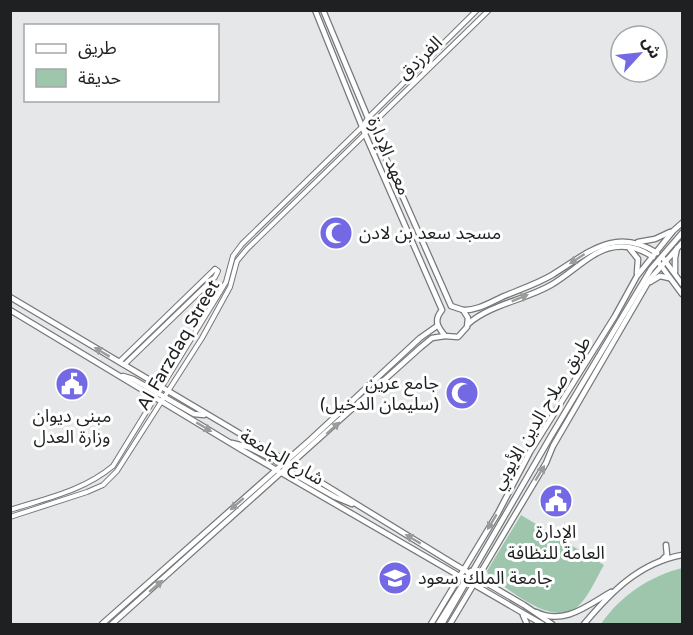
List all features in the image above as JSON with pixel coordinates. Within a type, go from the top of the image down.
[{"type":"main road","name":"معهد الإدارة","points":[[315,10],[362,127],[442,310],[437,317],[437,326]]},
{"type":"main road","name":"معهد الإدارة","points":[[323,10],[451,306],[463,310]]},
{"type":"main road","name":"طريق صلاح الدين الأيوبي","points":[[431,624],[498,513],[530,452],[615,316],[637,276],[672,231],[682,223]]},
{"type":"main road","points":[[112,624],[425,343],[436,337],[458,337],[465,331],[468,318],[463,310],[477,309],[546,278],[601,245],[655,239],[672,231]]},
{"type":"main road","points":[[440,624],[641,285],[682,233]]},
{"type":"main road","points":[[632,242],[660,260],[675,279],[682,294]]},
{"type":"main road","name":"طريق صلاح الدين الأيوبي","points":[[450,624],[546,463],[553,446],[660,260],[682,243]]},
{"type":"main road","points":[[468,324],[482,314],[551,285],[605,249],[628,247],[653,254]]},
{"type":"main road","points":[[628,247],[639,262],[637,276]]},
{"type":"main road","points":[[675,279],[676,248]]},
{"type":"main road","points":[[648,284],[660,276],[675,279],[682,284]]},
{"type":"main road","name":"شارع الجامعة","points":[[10,297],[121,364],[158,393],[230,442],[276,469],[284,471],[542,624]]},
{"type":"main road","name":"شارع الجامعة","points":[[10,310],[119,376],[206,415],[479,578]]},
{"type":"main road","points":[[102,624],[409,347],[437,326],[445,336]]},
{"type":"main road","points":[[230,442],[245,445],[284,462]]},
{"type":"main road","points":[[284,471],[335,497],[358,505]]},
{"type":"main road","points":[[663,560],[667,555],[666,545]]},
{"type":"main road","points":[[584,624],[633,574],[663,560],[682,555]]},
{"type":"main road","points":[[479,578],[544,616],[566,616],[616,589]]},
{"type":"main road","points":[[528,607],[552,624]]},
{"type":"main road","points":[[522,613],[527,624]]},
{"type":"street","name":"الفرزدق","points":[[368,118],[477,10]]},
{"type":"street","name":"الفرزدق","points":[[371,125],[489,10]]},
{"type":"street","name":"Al Farzdaq Street","points":[[10,510],[76,490],[98,479],[113,466],[226,282],[233,256],[262,223],[362,127],[368,118]]},
{"type":"street","name":"Al Farzdaq Street","points":[[10,517],[104,485],[117,471],[202,338],[230,287],[237,261],[365,134],[371,125]]},
{"type":"street","points":[[216,270],[215,277],[196,296],[121,364],[191,292],[216,270]]},
{"type":"street","points":[[191,292],[196,296]]},
{"type":"green space","points":[[521,515],[604,565],[588,594],[576,608],[555,613],[543,609],[519,597],[489,576],[487,571]]},
{"type":"green space","points":[[682,568],[682,624],[601,624],[617,605],[637,588],[659,576]]},
{"type":"place","name":"مسجد سعد بن لادن","points":[[336,233]]},
{"type":"place","name":"مبنى ديوان وزارة العدل","points":[[72,384]]},
{"type":"place","name":"جامع عرين (سليمان الدخيل)","points":[[462,393]]},
{"type":"place","name":"الإدارة العامة للنظافة","points":[[556,501]]},
{"type":"place","name":"جامعة الملك سعود","points":[[395,578]]}]
